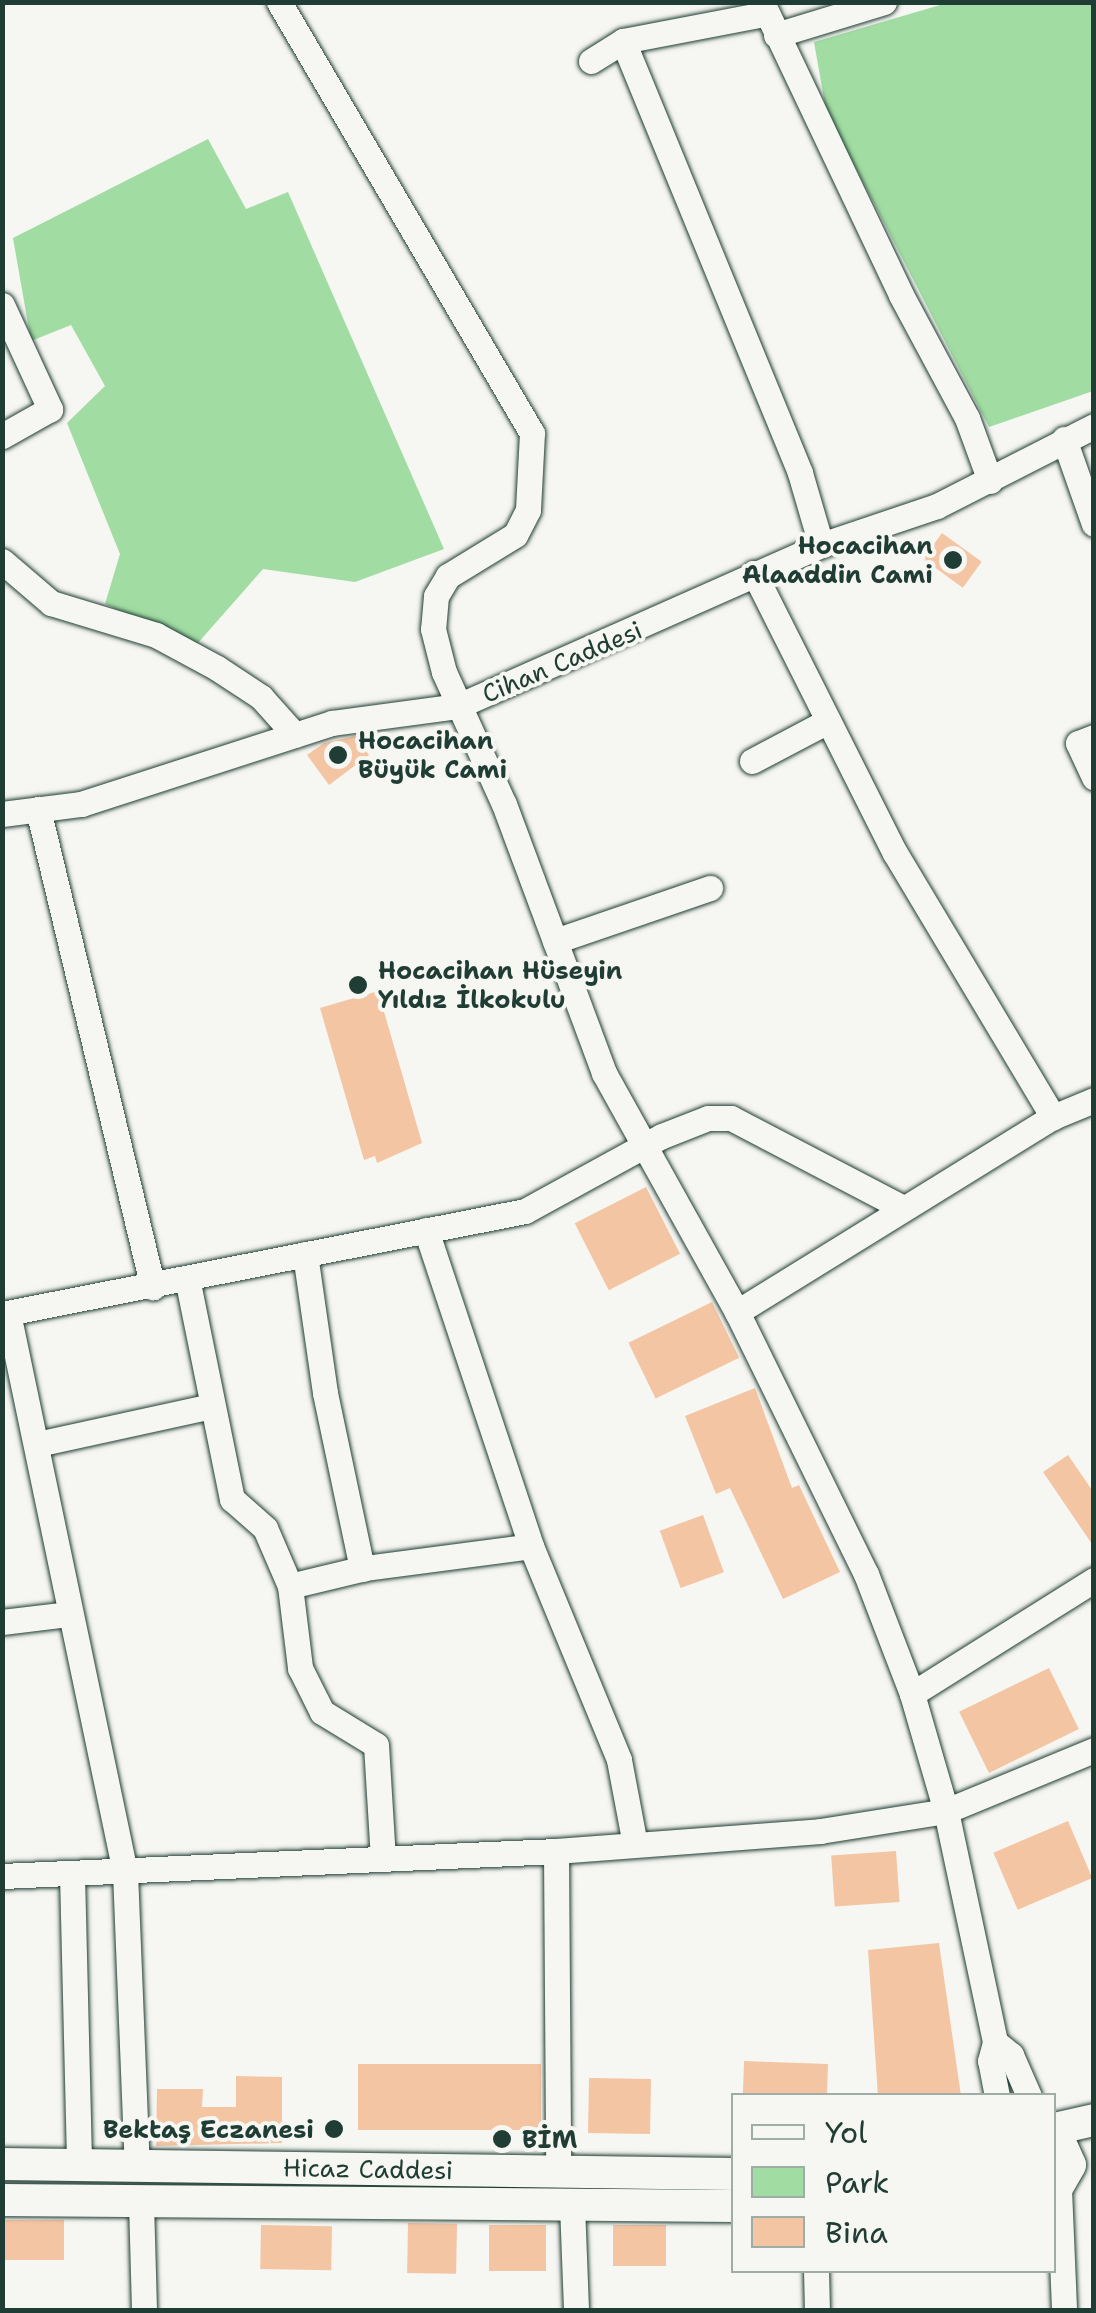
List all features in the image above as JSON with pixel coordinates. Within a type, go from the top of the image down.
[{"type":"main road","points":[[1056,2129],[1094,2120]]},
{"type":"main road","points":[[1056,2132],[1068,2151],[1068,2182]]},
{"type":"main road","name":"Hicaz Caddesi","points":[[2,2164],[731,2174]]},
{"type":"main road","name":"Hicaz Caddesi","points":[[2,2200],[731,2206]]},
{"type":"street","points":[[279,2],[532,433],[528,510],[515,535],[448,576],[436,596],[433,629],[458,706],[504,804],[604,1074],[642,1149],[737,1312],[866,1574],[912,1694],[946,1810],[995,2042],[990,2061],[996,2093]]},
{"type":"street","points":[[591,61],[622,41],[884,2]]},
{"type":"street","points":[[768,17],[967,418],[990,482]]},
{"type":"street","points":[[622,41],[800,473],[821,544]]},
{"type":"street","points":[[2,306],[50,409],[2,436]]},
{"type":"street","name":"Cihan Caddesi","points":[[2,814],[81,804],[332,723],[458,706],[611,643],[821,544],[990,482],[1094,426]]},
{"type":"street","points":[[1064,439],[1094,524]]},
{"type":"street","points":[[2,560],[51,603],[156,635],[217,668],[261,696],[296,734]]},
{"type":"street","points":[[754,573],[895,854],[1052,1117]]},
{"type":"street","points":[[752,761],[828,721]]},
{"type":"street","points":[[1094,736],[1078,743],[1094,777]]},
{"type":"street","points":[[38,809],[152,1286]]},
{"type":"street","points":[[555,941],[710,888]]},
{"type":"street","points":[[737,1312],[1052,1117],[1094,1100]]},
{"type":"street","points":[[138,2166],[125,1872],[68,1614],[37,1444],[5,1313],[525,1211],[708,1118],[731,1118],[903,1208]]},
{"type":"street","points":[[426,1230],[531,1546],[619,1760],[635,1845]]},
{"type":"street","points":[[305,1254],[325,1393],[362,1569]]},
{"type":"street","points":[[188,1278],[232,1499],[265,1528],[290,1586],[300,1668],[322,1712],[376,1745],[383,1858]]},
{"type":"street","points":[[37,1444],[212,1406]]},
{"type":"street","points":[[290,1586],[362,1569],[531,1546]]},
{"type":"street","points":[[912,1694],[1094,1580]]},
{"type":"street","points":[[2,1622],[68,1614]]},
{"type":"street","points":[[2,1876],[556,1851],[820,1832],[946,1810],[1094,1750]]},
{"type":"street","points":[[556,1851],[558,2172]]},
{"type":"street","points":[[72,1874],[79,2165]]},
{"type":"street","points":[[995,2042],[1011,2055],[1029,2093]]},
{"type":"street","points":[[1064,2310],[1057,2276],[1068,2182]]},
{"type":"street","points":[[141,2202],[144,2310]]},
{"type":"street","points":[[572,2205],[576,2310]]},
{"type":"street","points":[[816,2273],[817,2310]]},
{"type":"green space","points":[[947,3],[1093,3],[1093,391],[989,427],[826,110],[814,42]]},
{"type":"green space","points":[[208,139],[246,209],[288,192],[444,549],[355,582],[263,569],[197,644],[105,604],[120,554],[67,423],[105,386],[71,325],[31,341],[13,238]]},
{"type":"building","name":"Hocacihan Alaaddin Cami","points":[[942,533],[982,562],[963,588],[923,559]]},
{"type":"building","name":"Hocacihan Büyük Cami","points":[[355,736],[369,755],[329,785],[307,755],[324,743]]},
{"type":"building","points":[[378,991],[422,1143],[377,1163],[375,1156],[364,1160],[320,1008]]},
{"type":"building","points":[[646,1187],[680,1254],[609,1290],[575,1223]]},
{"type":"building","points":[[712,1302],[739,1358],[656,1398],[628,1343]]},
{"type":"building","points":[[755,1388],[792,1488],[799,1485],[840,1572],[783,1599],[730,1488],[716,1494],[685,1416]]},
{"type":"building","points":[[1068,1455],[1094,1493],[1094,1547],[1043,1472]]},
{"type":"building","points":[[703,1515],[724,1572],[681,1588],[660,1531]]},
{"type":"building","points":[[1049,1668],[1079,1729],[989,1773],[959,1712]]},
{"type":"building","points":[[1068,1821],[1092,1878],[1018,1910],[993,1853]]},
{"type":"building","points":[[896,1851],[900,1902],[835,1906],[831,1856]]},
{"type":"building","points":[[939,1943],[961,2093],[878,2093],[868,1950]]},
{"type":"building","points":[[744,2061],[828,2064],[827,2093],[743,2093]]},
{"type":"building","points":[[358,2064],[541,2064],[541,2130],[358,2130]]},
{"type":"building","points":[[236,2076],[282,2077],[282,2143],[156,2146],[157,2089],[203,2089],[202,2107],[236,2107]]},
{"type":"building","points":[[589,2078],[651,2079],[650,2134],[588,2133]]},
{"type":"building","points":[[2,2220],[64,2220],[64,2260],[2,2260]]},
{"type":"building","points":[[408,2223],[457,2224],[456,2274],[407,2273]]},
{"type":"building","points":[[261,2225],[332,2226],[331,2270],[260,2269]]},
{"type":"building","points":[[489,2225],[546,2225],[546,2271],[489,2271]]},
{"type":"building","points":[[613,2225],[666,2225],[666,2266],[613,2266]]},
{"type":"place","name":"Hocacihan Alaaddin Cami","points":[[953,560]]},
{"type":"place","name":"Hocacihan Büyük Cami","points":[[338,755]]},
{"type":"place","name":"Hocacihan Hüseyin Yıldız İlkokulu","points":[[358,985]]},
{"type":"place","name":"Bektaş Eczanesi","points":[[334,2129]]},
{"type":"place","name":"BİM","points":[[502,2139]]}]
